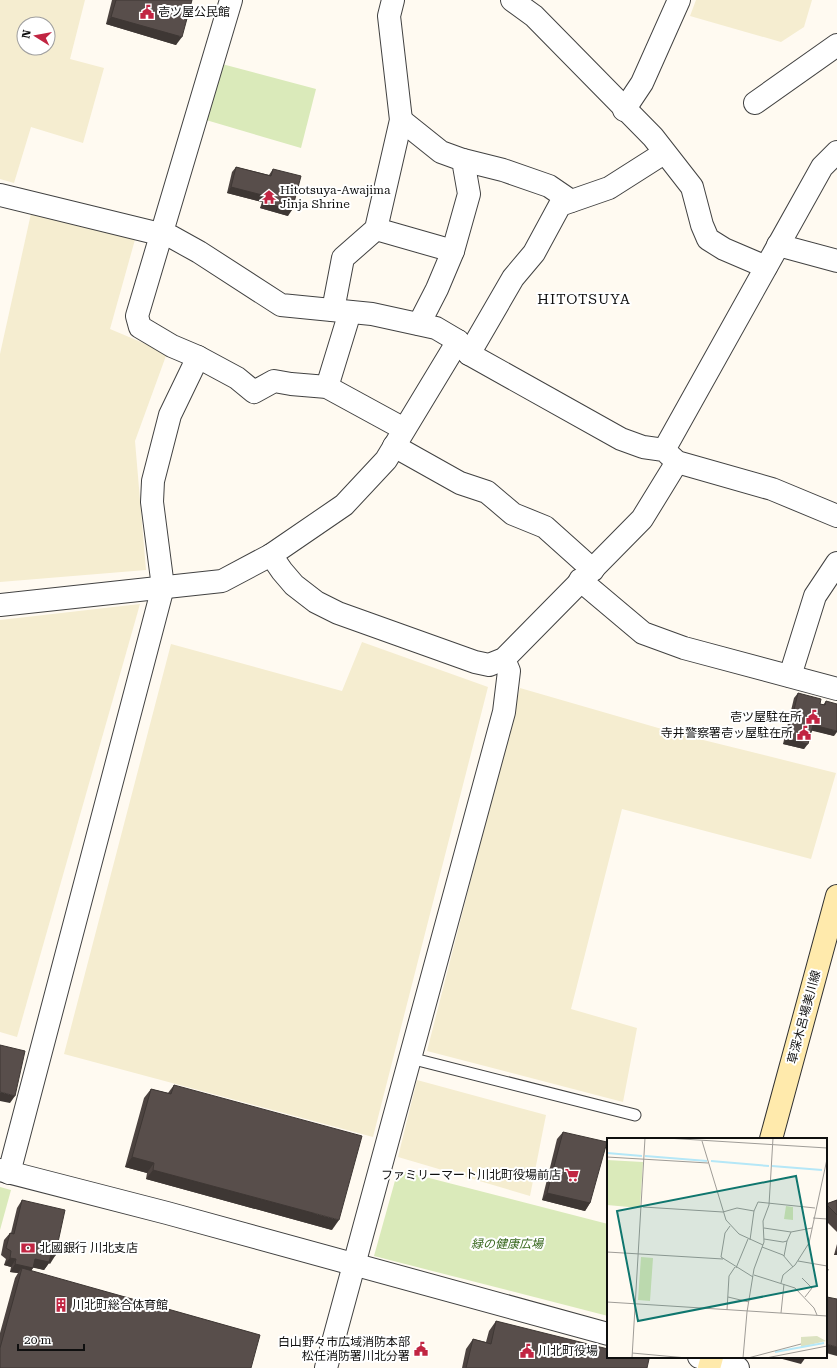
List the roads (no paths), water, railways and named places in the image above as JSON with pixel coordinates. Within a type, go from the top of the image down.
[{"type":"main road","name":"草深木呂場美川線","points":[[771,1138],[837,896]]},
{"type":"street","points":[[231,0],[137,316],[140,327],[172,346],[198,357],[237,378],[254,392],[274,381],[328,387],[460,483],[486,492],[514,514],[545,527],[586,575],[643,633],[684,648],[837,689]]},
{"type":"street","points":[[328,387],[342,311],[343,258],[376,229],[401,120],[389,16],[393,0]]},
{"type":"street","points":[[512,0],[534,16],[624,110],[653,137],[692,187],[702,225],[708,239],[724,249],[766,267]]},
{"type":"street","points":[[624,110],[642,83],[679,0]]},
{"type":"street","points":[[755,103],[837,45]]},
{"type":"street","points":[[401,120],[441,152],[463,160],[503,170],[548,186],[571,201]]},
{"type":"street","points":[[271,555],[294,585],[316,602],[338,614],[475,662],[489,665],[504,659],[642,519],[671,456],[766,267],[822,167],[837,152]]},
{"type":"street","points":[[0,605],[222,581],[271,555],[344,505],[386,460],[513,278],[534,253],[560,205],[609,188],[664,153]]},
{"type":"street","points":[[418,324],[437,289],[453,251],[469,194],[463,160]]},
{"type":"street","points":[[0,195],[172,237],[199,252],[281,305],[372,314],[436,328],[464,348],[621,439],[772,489],[837,516]]},
{"type":"street","points":[[376,229],[453,251]]},
{"type":"street","points":[[778,245],[837,260]]},
{"type":"street","points":[[198,357],[170,415],[153,481],[152,502],[164,587],[4,1172],[167,1213],[607,1334]]},
{"type":"street","points":[[790,676],[815,596],[837,563]]},
{"type":"street","points":[[326,1368],[504,712],[509,671],[504,659]]},
{"type":"street","points":[[708,1360],[738,1368]]},
{"type":"lane","points":[[410,1058],[635,1115]]},
{"type":"place","name":"壱ツ屋公民館","points":[[147,12]]},
{"type":"place","name":"Hitotsuya-Awajima Jinja Shrine","points":[[269,197]]},
{"type":"place","name":"壱ツ屋駐在所","points":[[813,717]]},
{"type":"place","name":"寺井警察署壱ッ屋駐在所","points":[[804,733]]},
{"type":"place","name":"ファミリーマート川北町役場前店","points":[[572,1175]]},
{"type":"place","name":"北國銀行 川北支店","points":[[28,1248]]},
{"type":"place","name":"川北町総合体育館","points":[[61,1305]]},
{"type":"place","name":"白山野々市広域消防本部 松任消防署川北分署","points":[[421,1349]]},
{"type":"place","name":"川北町役場","points":[[527,1351]]},
{"type":"district","name":"HITOTSUYA","points":[[584,299]]},
{"type":"park label","name":"緑の健康広場","points":[[507,1244]]}]
